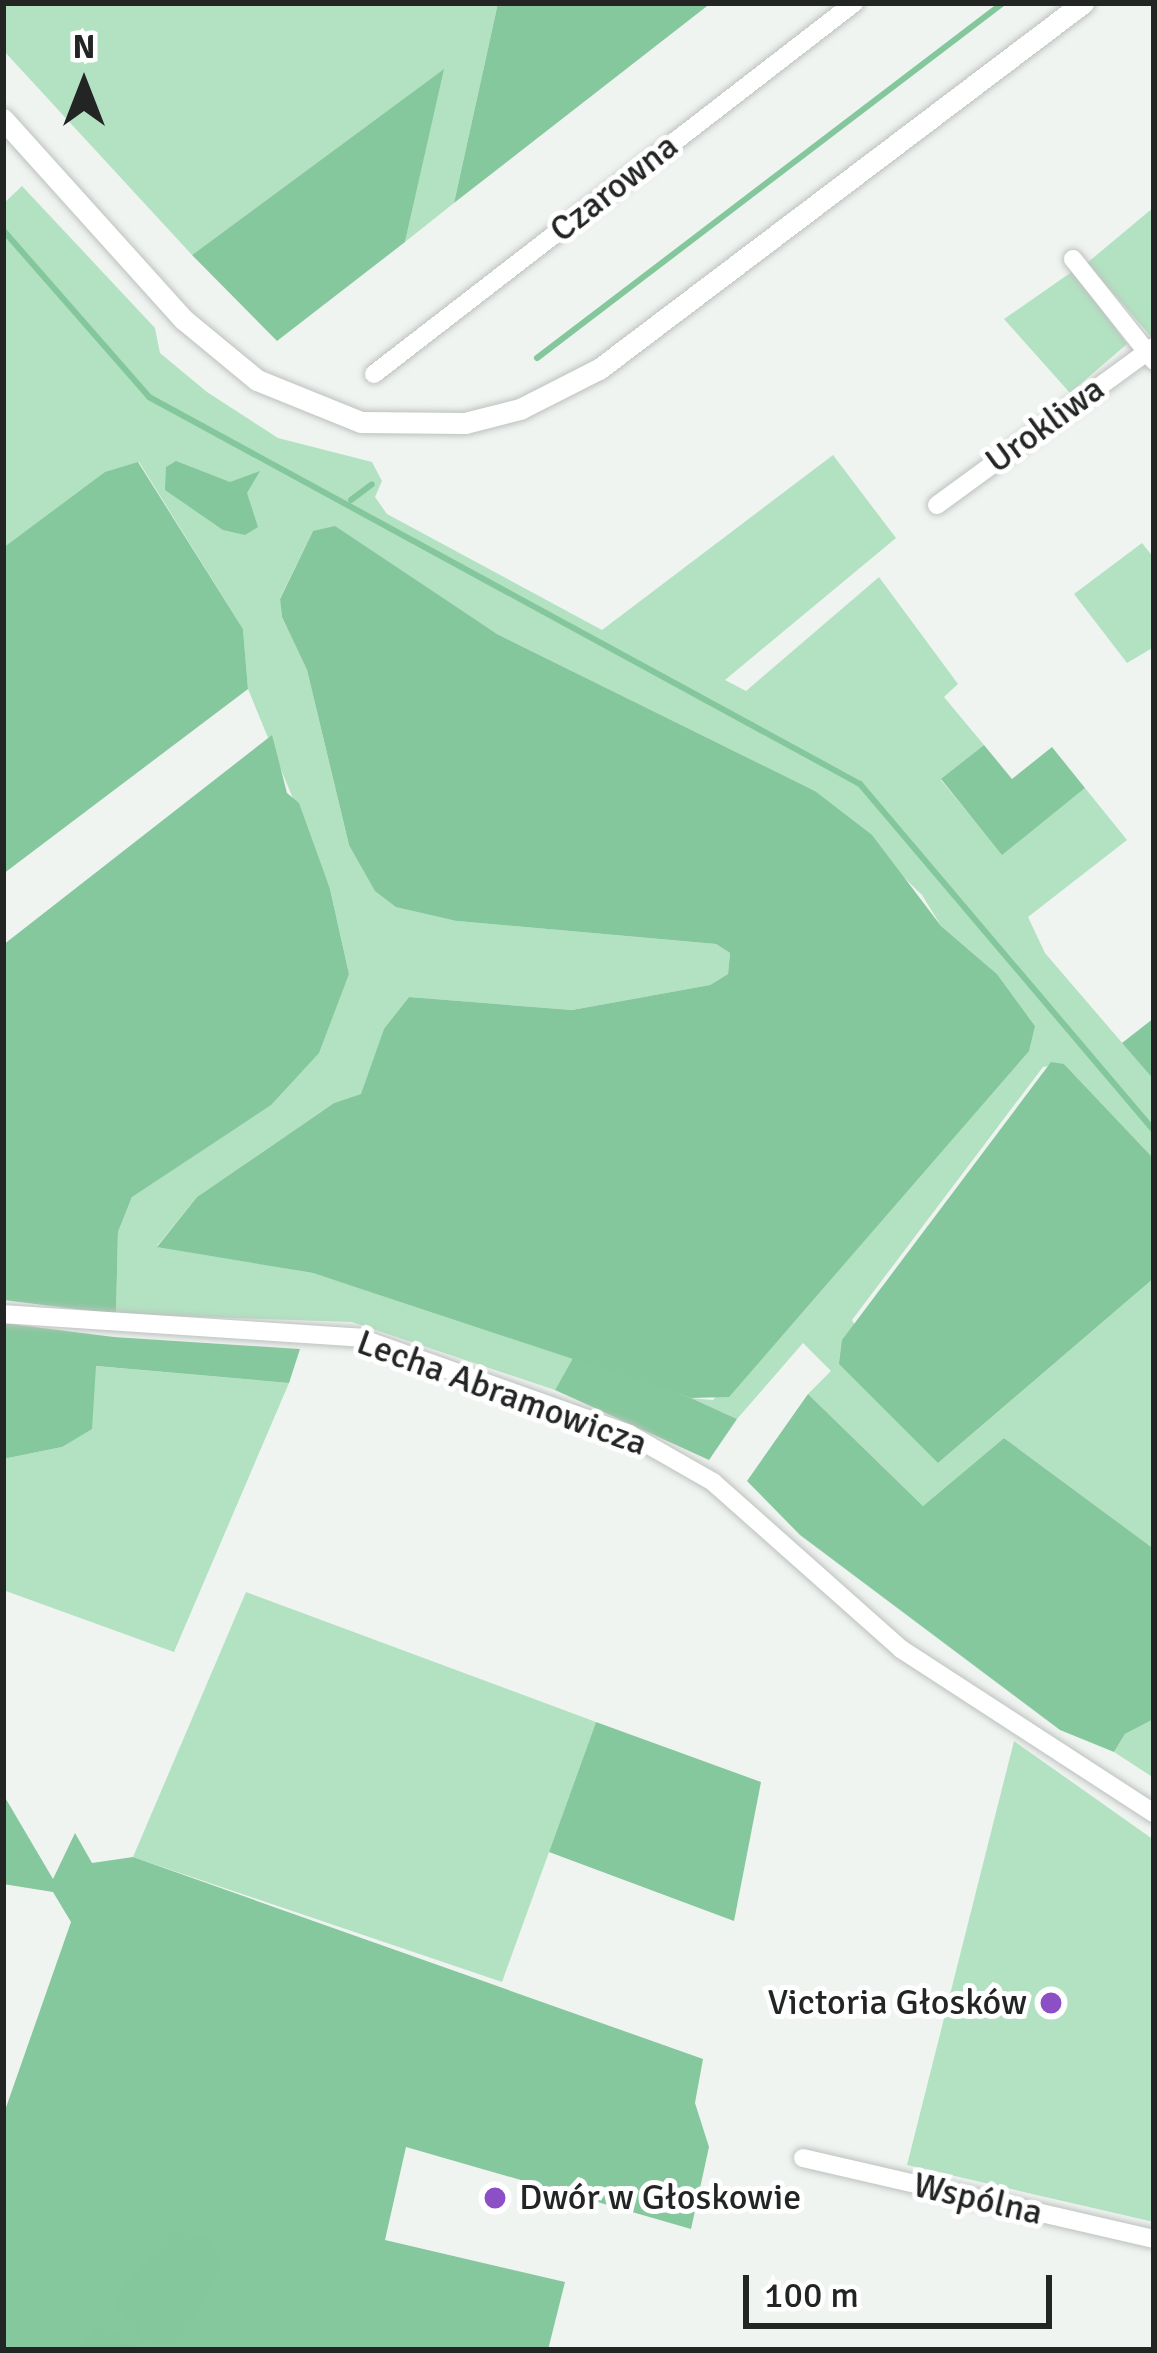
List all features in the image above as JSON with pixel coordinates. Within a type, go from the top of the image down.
[{"type":"street","name":"Czarowna","points":[[374,374],[854,3]]},
{"type":"street","points":[[3,119],[183,320],[257,380],[361,422],[464,423],[520,409],[599,369],[1083,3]]},
{"type":"street","points":[[1073,259],[1152,353]]},
{"type":"street","name":"Urokliwa","points":[[937,506],[1152,353]]},
{"type":"street","name":"Lecha Abramowicza","points":[[10,1315],[360,1338],[629,1434],[713,1483],[901,1649],[1154,1814]]},
{"type":"street","name":"Wspólna","points":[[803,2158],[1154,2239]]},
{"type":"shaded area","points":[[3,3],[498,3],[454,203],[405,242],[443,70],[192,255],[3,50]]},
{"type":"shaded area","points":[[498,3],[711,3],[454,203]]},
{"type":"shaded area","points":[[444,69],[405,242],[277,341],[192,255]]},
{"type":"shaded area","points":[[22,186],[155,328],[160,353],[207,392],[278,438],[372,462],[382,481],[375,497],[387,514],[602,630],[833,455],[896,538],[725,680],[746,691],[879,577],[958,684],[944,697],[984,745],[941,780],[1002,854],[1085,788],[1127,840],[1028,917],[1045,953],[1154,1080],[1154,1159],[1064,1064],[1043,1067],[852,1320],[938,1463],[1154,1278],[1154,1549],[1004,1438],[923,1506],[808,1394],[831,1371],[803,1343],[737,1419],[691,1398],[713,1400],[1035,1026],[997,974],[941,926],[922,895],[815,791],[497,634],[397,569],[313,531],[280,598],[282,617],[307,670],[349,845],[457,921],[716,944],[730,953],[728,974],[710,985],[572,1010],[409,997],[384,1030],[362,1094],[334,1103],[197,1197],[157,1246],[313,1273],[574,1356],[555,1390],[352,1322],[116,1314],[118,1232],[132,1197],[349,974],[330,889],[248,689],[243,629],[139,462],[3,548],[3,204]]},
{"type":"shaded area","points":[[1154,207],[1154,340],[1087,263]]},
{"type":"shaded area","points":[[1073,271],[1127,344],[1070,393],[1004,319]]},
{"type":"shaded area","points":[[176,461],[230,482],[260,471],[247,493],[258,527],[245,535],[223,530],[165,490],[166,467]]},
{"type":"shaded area","points":[[138,462],[243,629],[248,689],[3,874],[3,548],[105,472]]},
{"type":"shaded area","points":[[335,526],[497,634],[815,791],[872,835],[941,926],[997,974],[1035,1026],[1029,1051],[729,1397],[691,1398],[313,1273],[157,1247],[197,1197],[334,1103],[361,1094],[384,1029],[409,997],[572,1010],[710,985],[728,974],[730,953],[716,944],[457,921],[396,907],[375,891],[349,845],[307,670],[282,617],[280,599],[313,531]]},
{"type":"shaded area","points":[[1142,543],[1154,558],[1154,647],[1127,663],[1074,594]]},
{"type":"shaded area","points":[[272,735],[287,793],[299,803],[330,889],[349,974],[319,1053],[271,1105],[132,1197],[118,1232],[116,1314],[3,1300],[3,945]]},
{"type":"shaded area","points":[[984,745],[1012,779],[1052,747],[1085,788],[1002,855],[941,779]]},
{"type":"shaded area","points":[[1154,1018],[1154,1080],[1122,1043]]},
{"type":"shaded area","points":[[1051,1062],[1064,1064],[1154,1159],[1154,1278],[938,1463],[839,1364],[842,1340]]},
{"type":"shaded area","points":[[3,1323],[114,1337],[300,1349],[289,1383],[96,1366],[92,1429],[62,1447],[3,1459]]},
{"type":"shaded area","points":[[574,1356],[737,1419],[709,1460],[555,1390]]},
{"type":"shaded area","points":[[95,1366],[289,1383],[174,1652],[3,1590],[3,1459],[62,1447]]},
{"type":"shaded area","points":[[808,1394],[923,1506],[1004,1438],[1154,1549],[1154,1719],[1125,1734],[1114,1752],[1060,1730],[800,1535],[747,1481]]},
{"type":"shaded area","points":[[246,1592],[596,1722],[502,1982],[133,1857]]},
{"type":"shaded area","points":[[1154,1719],[1154,1778],[1114,1752],[1125,1734]]},
{"type":"shaded area","points":[[596,1722],[761,1782],[734,1921],[549,1852]]},
{"type":"shaded area","name":"Victoria Głosków","points":[[1014,1741],[1154,1840],[1154,2222],[907,2165]]},
{"type":"shaded area","points":[[3,1794],[53,1879],[75,1833],[92,1863],[133,1857],[703,2059],[695,2103],[709,2147],[691,2229],[406,2147],[385,2240],[565,2282],[548,2350],[3,2350],[3,2116],[71,1922],[53,1892],[3,1884]]},
{"type":"shaded area","points":[[175,2229],[208,2239],[223,2263],[196,2319],[172,2345],[141,2341],[117,2309],[119,2291]]},
{"type":"shaded area","points":[[99,2326],[120,2333],[140,2350],[76,2350]]},
{"type":"waterway","points":[[537,358],[1003,3]]},
{"type":"waterway","points":[[3,230],[149,397],[860,784],[1154,1131]]},
{"type":"waterway","points":[[351,500],[372,484]]},
{"type":"place","name":"Victoria Głosków","points":[[1051,2003]]},
{"type":"place","name":"Dwór w Głoskowie","points":[[495,2198]]}]
